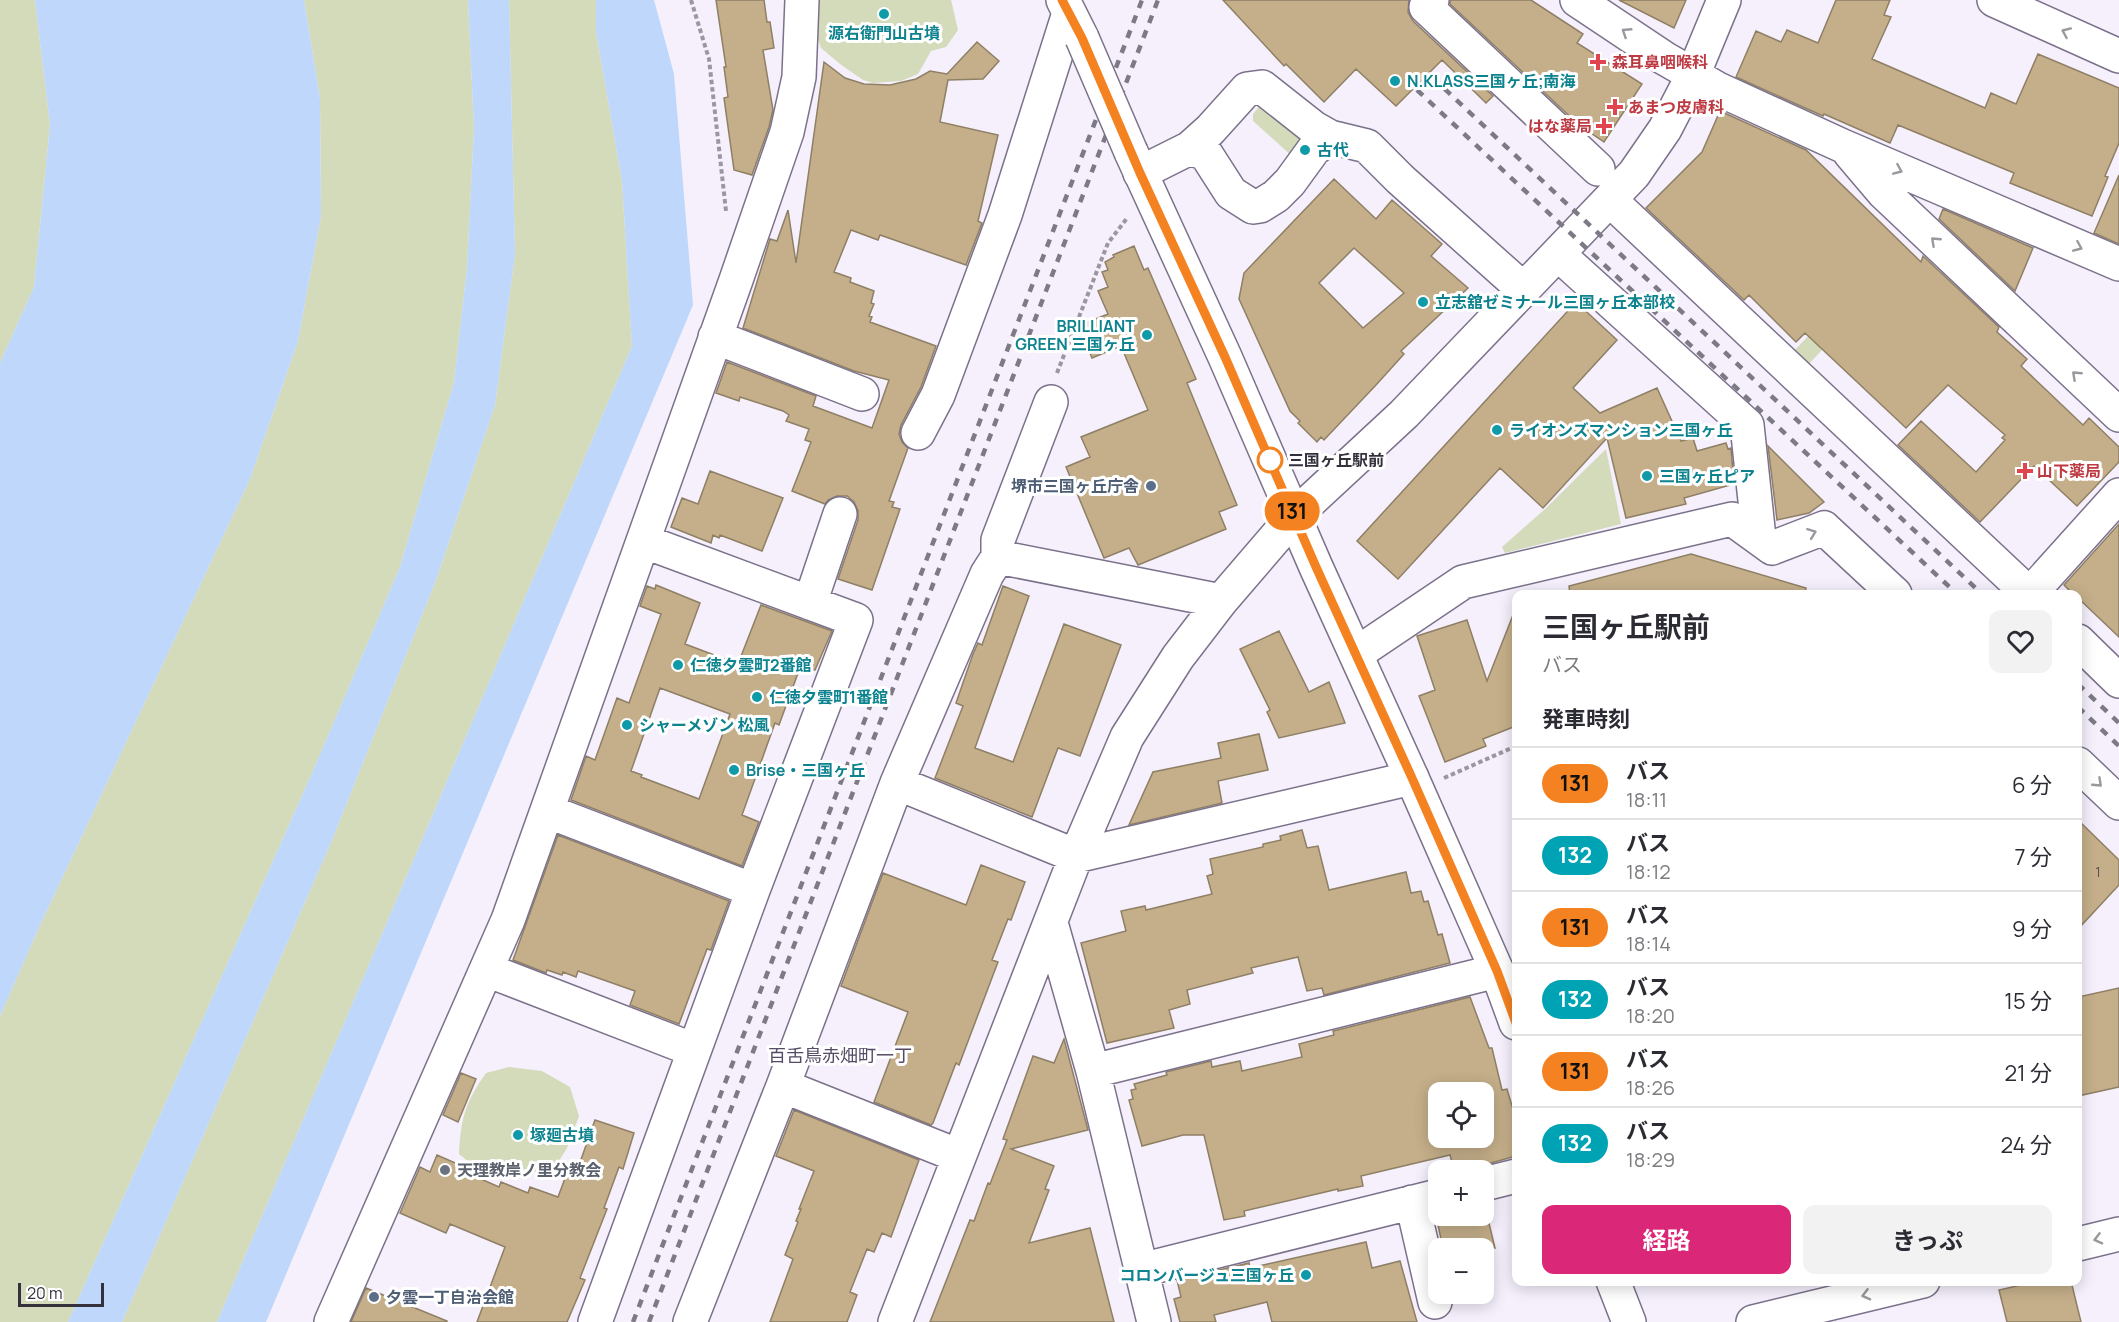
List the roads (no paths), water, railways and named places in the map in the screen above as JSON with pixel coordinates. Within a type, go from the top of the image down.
[{"type":"main road","points":[[331,1322],[508,920],[643,542],[787,132],[799,77],[802,0]]},
{"type":"main road","points":[[1432,0],[1426,7],[1598,169]]},
{"type":"main road","points":[[1577,0],[1718,89],[1845,147],[2119,264]]},
{"type":"main road","points":[[895,1322],[1076,856],[1127,738],[1178,657],[1221,601],[1294,516],[1404,414],[1634,174],[1665,129],[1693,75],[1725,0]]},
{"type":"main road","points":[[1994,0],[2119,56]]},
{"type":"main road","points":[[1071,17],[1356,654],[1428,778],[1497,971],[1512,1006]]},
{"type":"main road","points":[[918,433],[938,395],[1005,215],[1071,17]]},
{"type":"main road","points":[[1136,163],[1190,148],[1210,130],[1247,89],[1262,87],[1314,128],[1330,137],[1368,146],[1400,179],[1523,289]]},
{"type":"main road","points":[[1190,148],[1206,154],[1231,193],[1252,207],[1260,206],[1275,196],[1290,182],[1314,149],[1330,137]]},
{"type":"main road","points":[[1845,147],[1884,193],[2119,415]]},
{"type":"main road","points":[[1610,200],[2025,590]]},
{"type":"main road","points":[[1558,254],[1747,425],[1759,538]]},
{"type":"main road","points":[[715,338],[862,394]]},
{"type":"main road","points":[[690,1322],[783,1086],[897,783],[987,574],[998,558],[998,540],[1029,476],[1051,402]]},
{"type":"main road","points":[[2033,590],[2119,495]]},
{"type":"main road","points":[[810,603],[840,514]]},
{"type":"main road","points":[[1356,654],[1463,582],[1732,519],[1772,548],[1824,528],[1891,590]]},
{"type":"main road","points":[[595,1322],[753,890],[856,620],[643,542]]},
{"type":"main road","points":[[998,558],[1093,571],[1221,601]]},
{"type":"main road","points":[[2082,645],[2119,681]]},
{"type":"main road","points":[[2082,768],[2119,803]]},
{"type":"main road","points":[[897,783],[1076,856],[1428,778]]},
{"type":"main road","points":[[547,811],[753,890]]},
{"type":"main road","points":[[1051,923],[1093,1071],[1154,1322]]},
{"type":"main road","points":[[487,970],[694,1050]]},
{"type":"main road","points":[[1093,1071],[1497,971]]},
{"type":"main road","points":[[783,1086],[959,1156]]},
{"type":"main road","points":[[1494,1182],[1512,1177]]},
{"type":"main road","points":[[1141,1270],[1425,1199],[1429,1238]]},
{"type":"main road","points":[[2082,1243],[2119,1234]]},
{"type":"main road","points":[[1616,1286],[1629,1322]]},
{"type":"main road","points":[[1753,1322],[1902,1286]]},
{"type":"water","points":[[35,0],[304,0],[320,99],[321,216],[298,341],[250,479],[40,925],[0,1016],[0,363],[34,287],[50,125]]},
{"type":"water","points":[[468,0],[509,0],[515,254],[495,405],[436,580],[332,840],[122,1322],[68,1322],[313,771],[400,567],[454,382],[467,268],[474,128]]},
{"type":"water","points":[[596,0],[654,0],[674,74],[693,305],[266,1322],[217,1322],[632,346],[622,181],[596,32]]},
{"type":"railway","points":[[633,1322],[1142,0]]},
{"type":"railway","points":[[649,1322],[1158,0]]},
{"type":"railway","points":[[1433,78],[1978,590]]},
{"type":"railway","points":[[1417,90],[1953,590]]},
{"type":"railway","points":[[2082,688],[2119,723]]},
{"type":"railway","points":[[2082,711],[2119,746]]},
{"type":"place","name":"源右衛門山古墳","points":[[884,14]]},
{"type":"place","name":"森耳鼻咽喉科","points":[[1598,62]]},
{"type":"place","name":"N.KLASS三国ヶ丘;南海","points":[[1395,81]]},
{"type":"place","name":"あまつ皮膚科","points":[[1615,107]]},
{"type":"place","name":"はな薬局","points":[[1604,126]]},
{"type":"place","name":"古代","points":[[1305,150]]},
{"type":"place","name":"立志舘ゼミナール三国ヶ丘本部校","points":[[1423,302]]},
{"type":"place","name":"BRILLIANT GREEN 三国ヶ丘","points":[[1147,335]]},
{"type":"place","name":"ライオンズマンション三国ヶ丘","points":[[1497,430]]},
{"type":"place","name":"三国ヶ丘駅前","points":[[1270,460]]},
{"type":"place","name":"山下薬局","points":[[2025,471]]},
{"type":"place","name":"三国ヶ丘ピア","points":[[1647,476]]},
{"type":"place","name":"堺市三国ヶ丘庁舎","points":[[1151,486]]},
{"type":"place","name":"仁徳夕雲町2番館","points":[[678,665]]},
{"type":"place","name":"仁徳夕雲町1番館","points":[[757,697]]},
{"type":"place","name":"シャーメゾン 松風","points":[[627,725]]},
{"type":"place","name":"Brise・三国ヶ丘","points":[[734,770]]},
{"type":"place","name":"塚廻古墳","points":[[518,1135]]},
{"type":"place","name":"天理教岸ノ里分教会","points":[[445,1170]]},
{"type":"place","name":"コロンバージュ三国ヶ丘","points":[[1306,1275]]},
{"type":"place","name":"夕雲一丁自治会館","points":[[374,1297]]},
{"type":"district","name":"百舌鳥赤畑町一丁","points":[[840,1056]]}]
